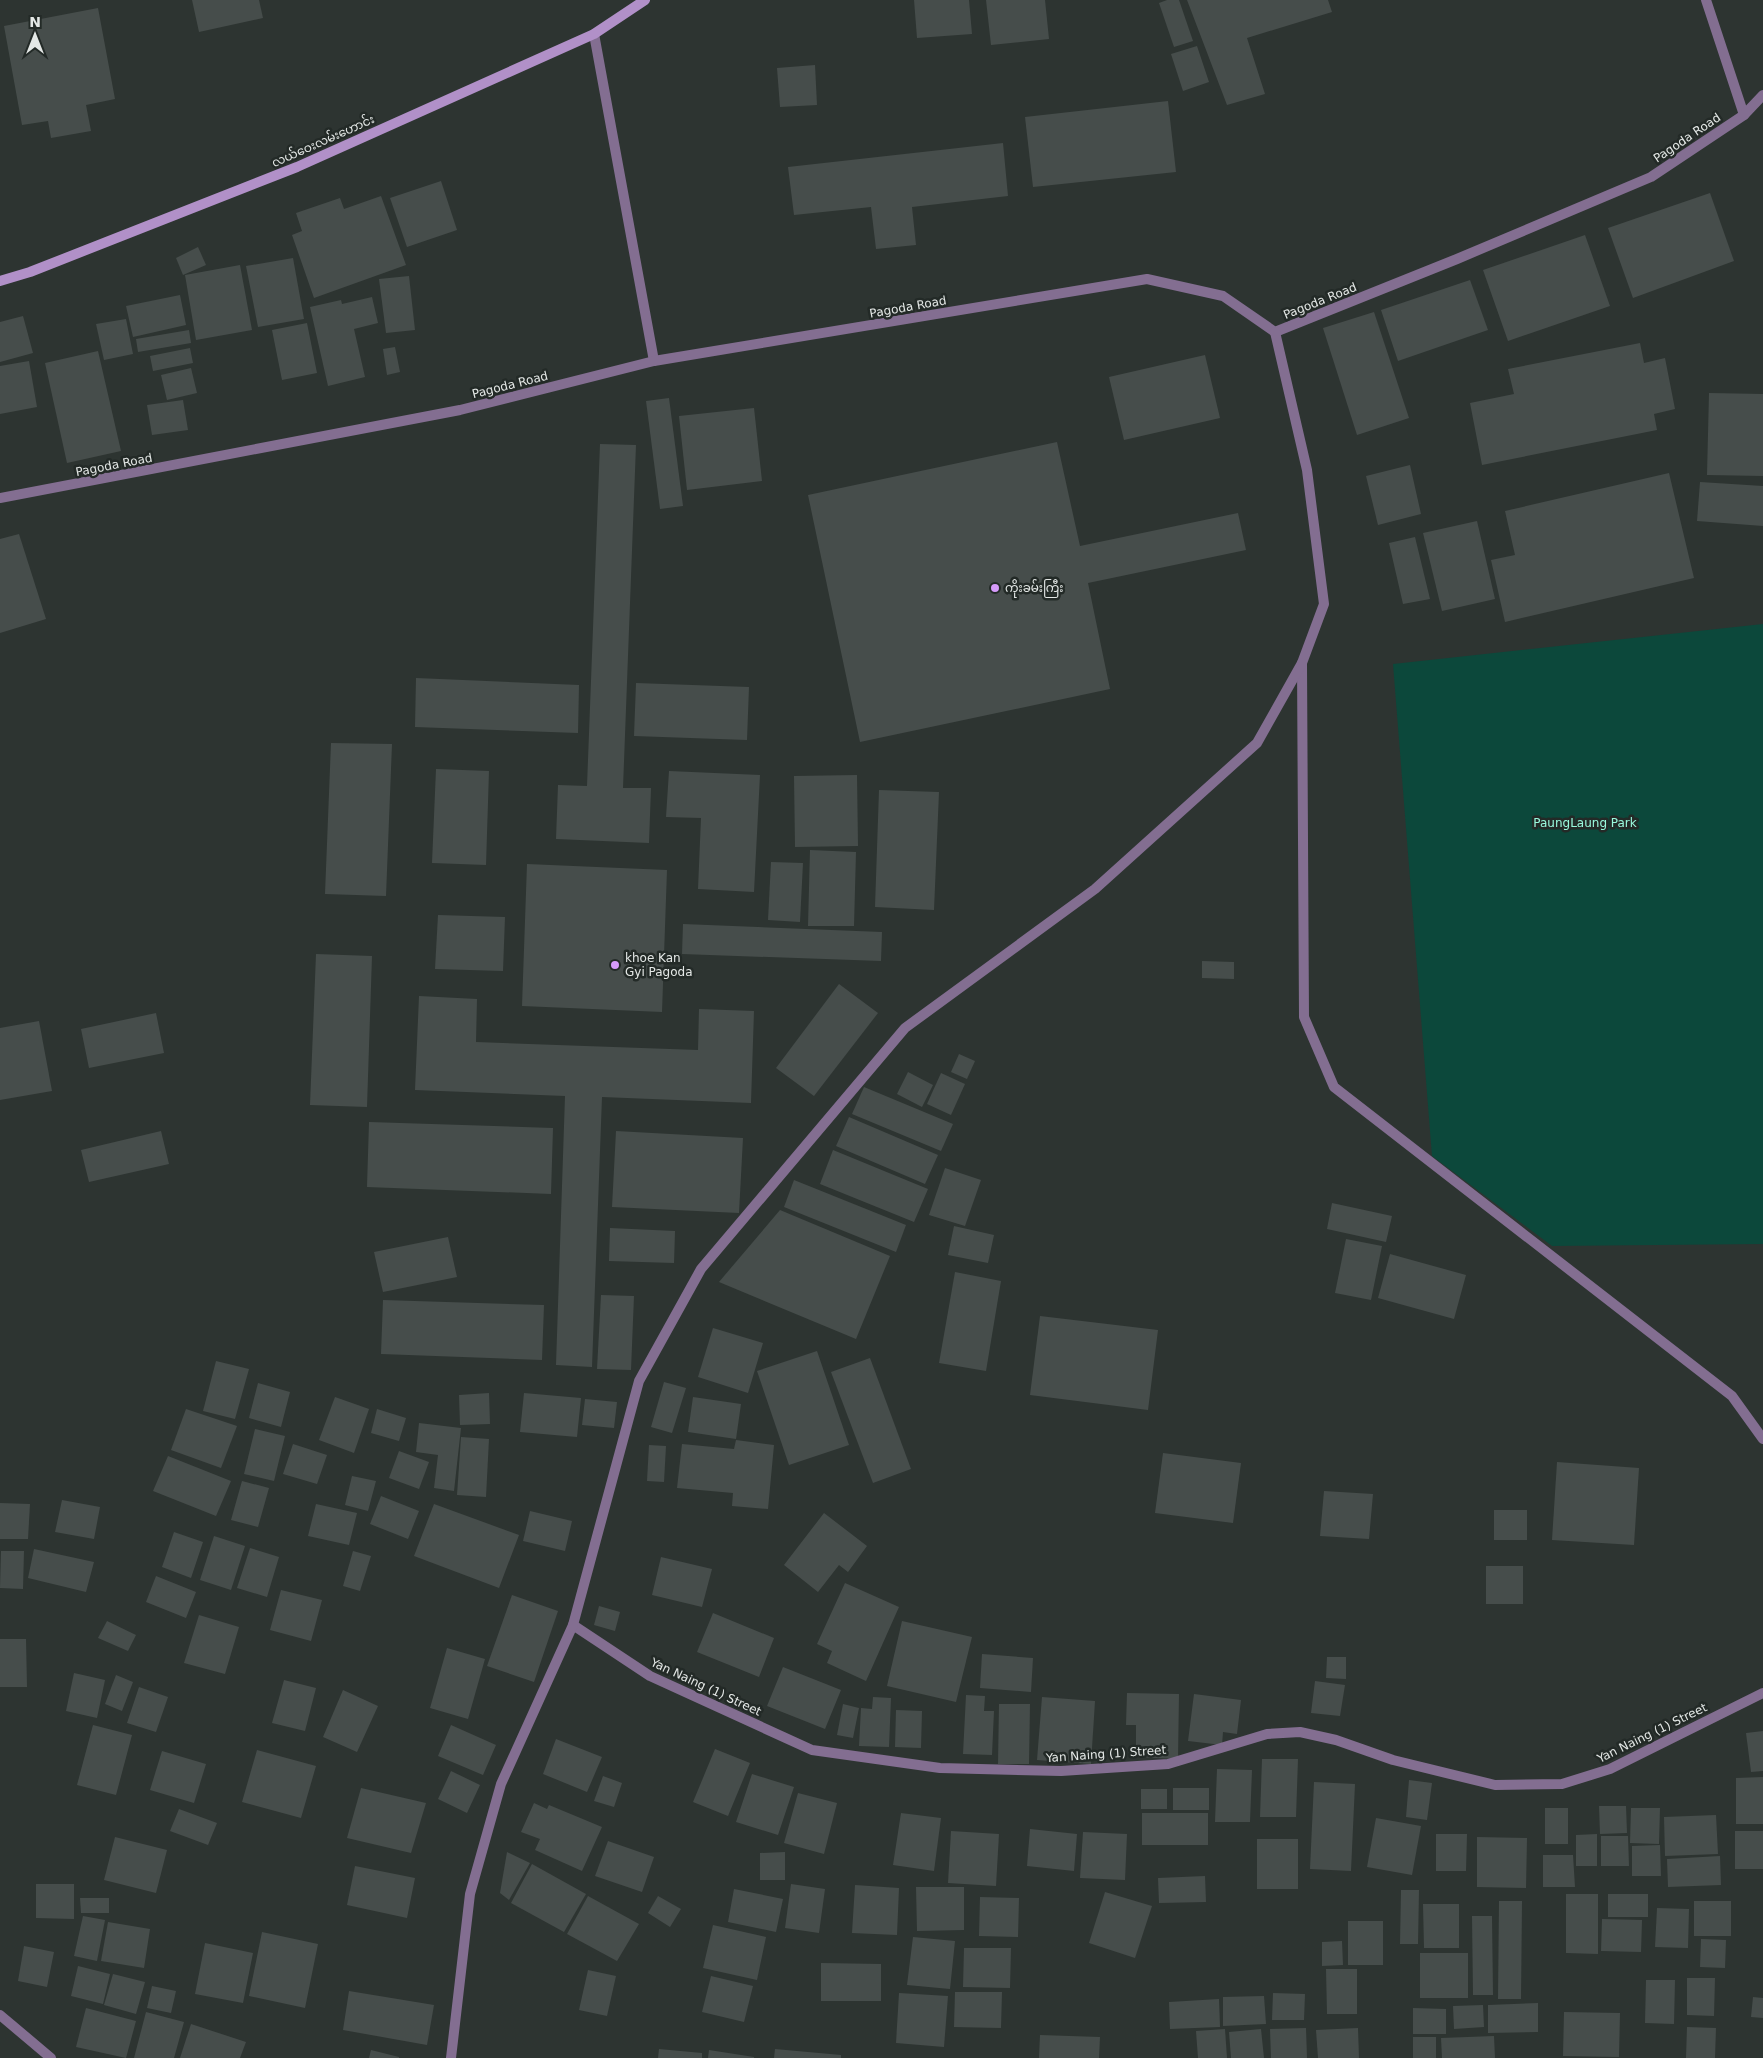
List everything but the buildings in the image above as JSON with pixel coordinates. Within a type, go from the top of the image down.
[{"type":"street","name":"လယ်ဝေးလမ်းဟောင်း","points":[[0,281],[30,272],[297,167],[594,34],[645,0]]},
{"type":"street","points":[[1706,0],[1744,115]]},
{"type":"street","points":[[594,34],[654,362]]},
{"type":"street","name":"Pagoda Road","points":[[0,498],[460,410],[654,362],[1147,279],[1223,296],[1275,332],[1458,260],[1651,177],[1744,115],[1763,95]]},
{"type":"street","points":[[451,2058],[470,1894],[501,1784],[573,1625],[638,1381],[701,1269],[905,1028],[1095,888],[1256,743],[1302,663],[1324,604],[1307,470],[1275,332]]},
{"type":"street","points":[[1302,663],[1304,1017],[1334,1087],[1732,1396],[1763,1439]]},
{"type":"street","name":"Yan Naing (1) Street","points":[[573,1625],[650,1676],[812,1750],[940,1768],[1061,1771],[1168,1764],[1267,1734],[1300,1732],[1336,1740],[1393,1760],[1495,1785],[1562,1784],[1610,1769],[1763,1693]]},
{"type":"street","points":[[0,2015],[51,2058]]},
{"type":"green space","name":"PaungLaung Park","points":[[1763,624],[1763,1244],[1552,1246],[1432,1156],[1393,664]]},
{"type":"place","name":"ကိုးခမ်းကြီး","points":[[995,588]]},
{"type":"place","name":"khoe Kan Gyi Pagoda","points":[[615,965]]}]
